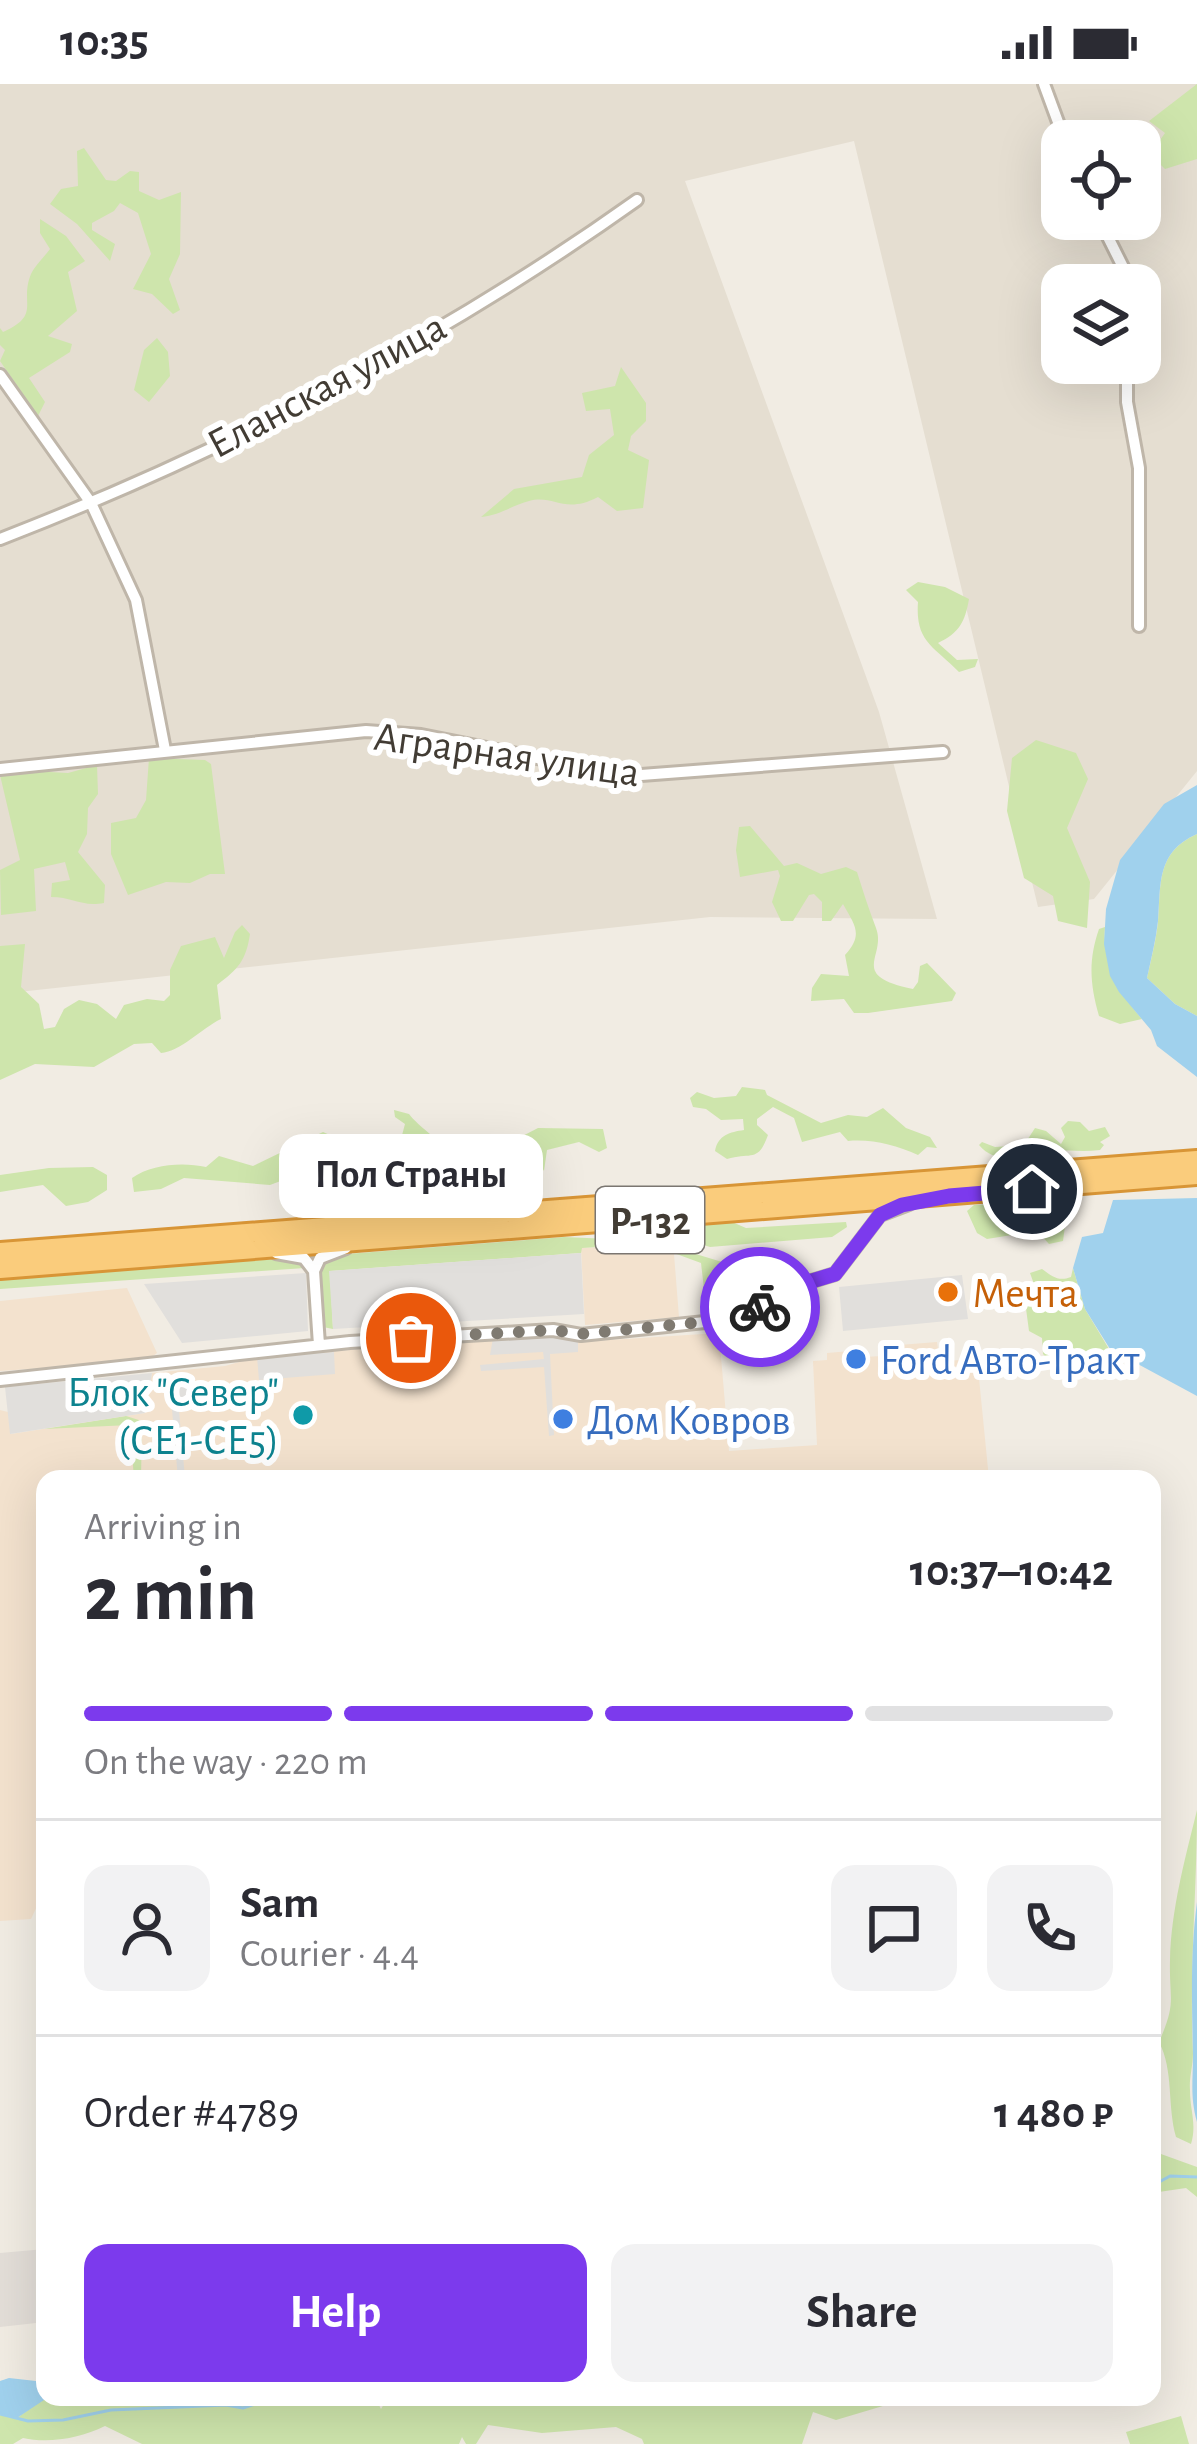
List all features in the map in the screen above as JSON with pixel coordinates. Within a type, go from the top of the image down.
[{"type":"highway","name":"Р-132","points":[[0,1252],[1197,1160]]},
{"type":"highway","name":"Р-132","points":[[0,1269],[1197,1175]]},
{"type":"street","points":[[1044,84],[1057,120]]},
{"type":"street","name":"Еланская улица","points":[[0,539],[91,503],[391,354],[560,255],[637,200]]},
{"type":"street","points":[[0,375],[91,503],[136,600],[165,750]]},
{"type":"street","points":[[1127,384],[1138,469],[1139,626]]},
{"type":"street","name":"Аграрная улица","points":[[0,769],[366,731],[422,736],[628,776],[943,752]]},
{"type":"street","points":[[0,1380],[319,1345],[553,1330],[581,1334],[743,1318],[785,1289],[835,1274],[880,1215],[902,1205],[949,1196]]},
{"type":"street","points":[[319,1345],[314,1271],[320,1258],[385,1239]]},
{"type":"street","points":[[247,1250],[304,1258],[314,1271]]},
{"type":"shaded area","points":[[0,84],[1197,84],[1197,771],[1094,899],[1038,907],[854,141],[685,181],[879,712],[937,919],[710,917],[0,994]]},
{"type":"shaded area","points":[[652,1245],[674,1254],[679,1317],[585,1325],[581,1248]]},
{"type":"shaded area","points":[[581,1253],[584,1314],[333,1329],[329,1271]]},
{"type":"shaded area","points":[[306,1273],[308,1331],[182,1343],[144,1284]]},
{"type":"shaded area","points":[[962,1275],[968,1319],[843,1331],[839,1287]]},
{"type":"shaded area","points":[[127,1288],[157,1353],[146,1361],[0,1371],[0,1301]]},
{"type":"shaded area","points":[[719,1333],[729,1451],[817,1445],[813,1361],[827,1360],[827,1353],[862,1350],[864,1357],[882,1356],[887,1346],[937,1342],[940,1362],[977,1358],[988,1470],[36,1470],[36,1908],[31,1919],[0,1921],[0,1410],[8,1412],[11,1434],[145,1413],[152,1373],[225,1366],[257,1357],[550,1335],[578,1342]]},
{"type":"shaded area","points":[[550,1335],[578,1342],[578,1352],[550,1354],[554,1435],[549,1436],[544,1367],[481,1371],[480,1365],[544,1359],[543,1352],[490,1355],[493,1338]]},
{"type":"shaded area","points":[[334,1352],[335,1374],[259,1380],[257,1357]]},
{"type":"shaded area","points":[[152,1373],[145,1413],[10,1434],[5,1387]]},
{"type":"shaded area","points":[[226,1382],[227,1395],[178,1399],[184,1470],[177,1470],[170,1386]]},
{"type":"shaded area","points":[[36,2250],[36,2323],[0,2327],[0,2253]]},
{"type":"green space","points":[[1197,84],[1197,159],[1165,169],[1161,139],[1165,133],[1161,120],[1150,120]]},
{"type":"green space","points":[[84,148],[106,180],[139,172],[139,191],[159,200],[181,192],[180,254],[169,279],[180,310],[173,314],[152,294],[133,289],[151,254],[138,213],[120,203],[92,223],[92,230],[115,244],[110,261],[77,224],[50,204],[61,189],[78,186],[77,151]]},
{"type":"green space","points":[[40,219],[66,236],[85,261],[68,272],[77,311],[48,336],[72,344],[70,352],[29,378],[45,402],[38,416],[0,361],[5,350],[0,345],[0,328],[3,332],[15,326],[26,314],[31,274],[50,249],[40,233]]},
{"type":"green space","points":[[157,338],[168,352],[170,376],[149,402],[134,390],[144,350]]},
{"type":"green space","points":[[621,367],[646,403],[646,421],[631,436],[628,450],[649,460],[643,508],[617,511],[598,497],[576,504],[538,500],[481,517],[514,489],[582,477],[589,455],[614,435],[610,409],[586,411],[582,393],[615,386]]},
{"type":"green space","points":[[918,582],[945,587],[969,599],[960,626],[938,643],[957,660],[978,659],[975,667],[959,672],[923,635],[918,602],[906,590]]},
{"type":"green space","points":[[1036,740],[1076,753],[1088,779],[1067,828],[1090,882],[1087,928],[1058,921],[1053,896],[1024,878],[1007,811],[1012,758]]},
{"type":"green space","points":[[149,758],[211,764],[225,874],[210,874],[190,883],[166,882],[128,895],[111,854],[111,823],[136,818],[146,800]]},
{"type":"green space","points":[[97,765],[98,794],[88,808],[87,834],[78,852],[105,885],[104,903],[51,897],[52,883],[70,880],[65,862],[34,869],[36,911],[1,915],[0,870],[20,860],[0,775],[12,770],[68,773]]},
{"type":"green space","points":[[750,826],[784,866],[797,863],[821,874],[846,867],[857,872],[878,938],[875,971],[893,984],[913,989],[920,966],[927,963],[956,993],[952,1001],[854,1013],[844,999],[811,1001],[821,974],[849,976],[845,955],[856,936],[854,925],[843,904],[831,921],[822,921],[822,902],[814,894],[793,921],[781,921],[772,902],[778,870],[740,877],[739,827]]},
{"type":"green space","points":[[1197,834],[1197,1016],[1175,1004],[1147,978],[1163,870],[1174,850]]},
{"type":"green space","points":[[242,925],[250,934],[243,958],[217,985],[221,1019],[183,1044],[161,1053],[152,1043],[134,1044],[94,1067],[35,1064],[0,1080],[0,946],[25,944],[21,987],[39,1004],[44,1029],[55,1027],[64,1009],[79,1000],[97,1004],[116,1019],[124,1005],[147,999],[164,1001],[170,995],[170,970],[181,946],[215,937],[224,958]]},
{"type":"green space","points":[[1105,927],[1106,953],[1114,976],[1142,1019],[1120,1024],[1099,1016],[1092,962],[1099,929]]},
{"type":"green space","points":[[742,1087],[765,1090],[821,1123],[848,1115],[867,1117],[883,1108],[906,1128],[930,1137],[937,1148],[927,1147],[918,1155],[884,1144],[848,1141],[840,1132],[802,1142],[794,1118],[773,1107],[757,1119],[768,1135],[761,1150],[727,1159],[715,1151],[719,1141],[744,1130],[743,1119],[721,1120],[706,1109],[693,1107],[690,1098],[697,1092],[714,1098],[736,1096]]},
{"type":"green space","points":[[394,1110],[409,1114],[460,1155],[496,1140],[509,1143],[538,1128],[603,1129],[607,1148],[599,1152],[579,1142],[547,1150],[544,1171],[537,1158],[528,1156],[517,1166],[500,1162],[451,1171],[425,1149],[410,1147],[394,1155],[385,1149],[401,1139],[405,1124]]},
{"type":"green space","points":[[1068,1121],[1080,1122],[1089,1131],[1105,1127],[1110,1136],[1100,1142],[1104,1145],[1100,1150],[1052,1150],[1014,1157],[995,1156],[979,1145],[1024,1145],[1035,1128],[1061,1144],[1065,1137],[1061,1128]]},
{"type":"green space","points":[[323,1132],[348,1143],[355,1151],[355,1165],[332,1154],[312,1157],[294,1176],[270,1185],[184,1178],[161,1189],[134,1192],[132,1178],[158,1167],[206,1167],[219,1156],[253,1166]]},
{"type":"green space","points":[[93,1167],[107,1175],[107,1190],[88,1202],[66,1206],[43,1185],[0,1192],[0,1175]]},
{"type":"green space","points":[[1038,1202],[1050,1222],[1065,1226],[1063,1241],[1049,1244],[1037,1231],[987,1239],[977,1233],[967,1211],[974,1205]]},
{"type":"green space","points":[[732,1222],[746,1228],[846,1222],[847,1227],[832,1237],[710,1247],[668,1234],[670,1227]]},
{"type":"green space","points":[[564,1237],[610,1239],[614,1246],[582,1248],[581,1253],[330,1271],[333,1329],[323,1327],[320,1278],[334,1255]]},
{"type":"green space","points":[[653,1241],[732,1265],[736,1302],[727,1314],[707,1315],[701,1263],[652,1245]]},
{"type":"green space","points":[[290,1258],[305,1268],[0,1289],[0,1278]]},
{"type":"green space","points":[[1073,1268],[1085,1309],[1115,1359],[1097,1364],[1088,1359],[1058,1369],[1043,1354],[1042,1338],[1029,1331],[1025,1301],[1035,1287],[1030,1273],[1042,1269],[1055,1278],[1066,1278]]},
{"type":"green space","points":[[126,1416],[142,1421],[141,1470],[133,1470],[130,1425],[44,1429]]},
{"type":"green space","points":[[1197,1810],[1191,2144],[1176,2137],[1161,2048],[1170,2009],[1176,1903]]},
{"type":"green space","points":[[1161,2154],[1197,2167],[1197,2197],[1186,2188],[1161,2192]]},
{"type":"green space","points":[[36,2404],[381,2409],[883,2406],[836,2420],[813,2412],[802,2444],[644,2444],[616,2427],[542,2433],[488,2425],[476,2444],[466,2444],[462,2437],[459,2444],[142,2444],[105,2426],[64,2439],[23,2438],[0,2444],[0,2414],[17,2418]]},
{"type":"green space","points":[[1181,2416],[1189,2444],[1130,2444],[1126,2432]]},
{"type":"water","points":[[1197,785],[1197,834],[1174,850],[1163,870],[1147,978],[1175,1004],[1197,1016],[1197,1077],[1157,1046],[1151,1030],[1119,992],[1110,976],[1104,944],[1106,909],[1120,860],[1164,804]]},
{"type":"water","points":[[1197,1198],[1197,1396],[1110,1349],[1085,1309],[1073,1268],[1082,1237],[1103,1233],[1113,1200]]},
{"type":"water","points":[[1197,1902],[1197,2122],[1192,1998]]},
{"type":"water","points":[[0,2381],[36,2381],[36,2405],[17,2418],[0,2414]]},
{"type":"waterway","points":[[1161,2181],[1170,2176],[1197,2177]]},
{"type":"waterway","points":[[0,2414],[28,2421],[63,2420],[111,2410],[203,2406]]},
{"type":"waterway","points":[[232,2406],[249,2406]]},
{"type":"way so far","points":[[411,1338],[553,1330],[592,1334],[743,1318],[760,1307]]},
{"type":"place","name":"Мечта","points":[[948,1292]]},
{"type":"place","name":"Пол Страны","points":[[411,1338]]},
{"type":"place","name":"Ford Авто-Тракт","points":[[856,1359]]},
{"type":"place","name":"Блок \"Север\" (СЕ1-СЕ5)","points":[[303,1415]]},
{"type":"place","name":"Дом Ковров","points":[[563,1419]]},
{"type":"route","points":[[760,1307],[785,1289],[835,1274],[865,1230],[880,1215],[902,1205],[1032,1189]]}]
